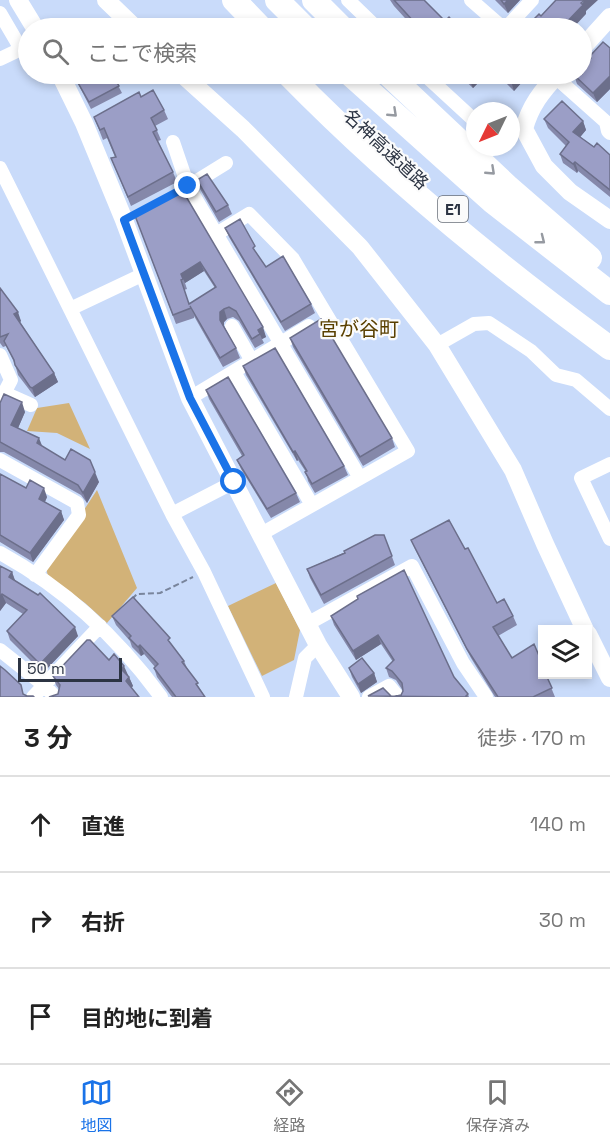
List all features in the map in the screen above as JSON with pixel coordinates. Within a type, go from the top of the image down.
[{"type":"highway","points":[[217,0],[234,18]]},
{"type":"highway","points":[[234,0],[251,18]]},
{"type":"highway","points":[[277,0],[295,18]]},
{"type":"highway","points":[[314,0],[332,18]]},
{"type":"highway","points":[[298,84],[381,163],[465,235],[560,312],[610,348]]},
{"type":"highway","name":"名神高速道路","points":[[317,84],[471,225],[610,333]]},
{"type":"highway","name":"名神高速道路","points":[[361,84],[493,202],[610,293]]},
{"type":"highway","points":[[399,84],[507,186],[610,275]]},
{"type":"street","points":[[18,0],[29,18]]},
{"type":"street","points":[[106,0],[125,18]]},
{"type":"street","points":[[348,0],[367,18]]},
{"type":"street","points":[[471,0],[492,18]]},
{"type":"street","points":[[514,18],[532,0]]},
{"type":"street","points":[[0,13],[18,44]]},
{"type":"street","points":[[592,37],[610,17]]},
{"type":"street","points":[[0,59],[18,50]]},
{"type":"street","points":[[66,84],[89,121],[128,217],[144,274],[190,398],[318,645],[351,697]]},
{"type":"street","points":[[193,84],[243,129],[360,247],[437,345],[513,470],[544,544],[583,625]]},
{"type":"street","points":[[435,84],[466,113]]},
{"type":"street","points":[[520,126],[539,94],[548,84]]},
{"type":"street","points":[[563,84],[609,124]]},
{"type":"street","points":[[520,132],[544,166],[570,192],[610,220]]},
{"type":"street","points":[[173,142],[184,188],[218,233],[360,478]]},
{"type":"street","points":[[184,188],[225,163]]},
{"type":"street","points":[[0,168],[172,514],[204,572],[263,697]]},
{"type":"street","points":[[218,233],[249,214],[292,260],[408,451],[261,534]]},
{"type":"street","points":[[70,309],[144,274]]},
{"type":"street","points":[[190,398],[327,316]]},
{"type":"street","points":[[437,345],[474,324],[489,323],[531,351],[556,375],[576,380],[610,409]]},
{"type":"street","points":[[232,326],[252,361]]},
{"type":"street","points":[[1,359],[11,380],[2,397],[31,405]]},
{"type":"street","points":[[234,372],[312,505]]},
{"type":"street","points":[[0,460],[77,503],[79,515],[35,574]]},
{"type":"street","points":[[610,464],[581,478],[610,539]]},
{"type":"street","points":[[172,514],[234,482]]},
{"type":"street","points":[[0,553],[35,574],[100,626],[145,675],[161,697]]},
{"type":"street","points":[[307,624],[412,566],[463,663],[486,697]]},
{"type":"street","points":[[33,697],[100,626]]},
{"type":"street","points":[[592,638],[604,651],[610,678]]},
{"type":"street","points":[[296,697],[305,658],[318,645]]},
{"type":"street","points":[[0,650],[44,685],[55,697]]},
{"type":"street","points":[[369,697],[389,686],[398,697]]},
{"type":"path","points":[[130,601],[137,594],[160,593],[204,572]]},
{"type":"shaded area","points":[[69,403],[90,449],[57,433],[27,431],[37,408]]},
{"type":"shaded area","points":[[97,490],[137,588],[107,623],[85,603],[48,576],[46,568]]},
{"type":"shaded area","points":[[276,583],[300,630],[294,660],[262,676],[228,606]]},
{"type":"building","points":[[394,0],[424,0],[442,18],[410,18]]},
{"type":"building","points":[[556,0],[585,0],[571,18],[535,18],[539,14],[541,16]]},
{"type":"building","points":[[603,42],[610,48],[610,76],[593,93],[584,84],[592,84],[592,54]]},
{"type":"building","points":[[79,84],[118,84],[119,86],[89,102]]},
{"type":"building","points":[[153,90],[164,110],[151,118],[157,130],[153,132],[173,172],[128,197],[111,158],[116,157],[104,128],[100,130],[94,117],[139,92],[141,97]]},
{"type":"building","points":[[562,101],[583,121],[573,132],[594,147],[597,143],[610,155],[610,190],[575,162],[573,164],[560,154],[569,142],[544,119]]},
{"type":"building","points":[[207,174],[228,205],[216,212],[197,180]]},
{"type":"building","points":[[181,188],[263,327],[258,330],[260,334],[252,339],[236,311],[229,307],[224,309],[220,312],[220,320],[236,348],[220,358],[190,306],[191,308],[173,315],[134,213]],"holes":[[[200,262],[216,287],[189,304],[181,274]]]},
{"type":"building","points":[[240,219],[255,246],[253,248],[266,267],[283,256],[311,304],[281,322],[225,228]]},
{"type":"building","points":[[0,288],[18,312],[14,314],[54,373],[32,388],[15,365],[4,341],[8,334],[0,337]]},
{"type":"building","points":[[321,319],[392,438],[360,457],[290,338]]},
{"type":"building","points":[[275,348],[344,466],[312,484],[305,472],[307,471],[295,451],[293,452],[243,366]]},
{"type":"building","points":[[228,377],[296,493],[267,509],[237,460],[244,455],[206,390]]},
{"type":"building","points":[[4,394],[22,402],[11,425],[39,438],[37,443],[65,460],[71,449],[90,460],[95,472],[83,493],[78,485],[0,442],[0,403]]},
{"type":"building","points":[[0,474],[26,488],[30,480],[44,488],[39,499],[61,511],[30,553],[0,535]]},
{"type":"building","points":[[449,520],[465,549],[468,548],[497,603],[504,599],[513,616],[493,627],[512,658],[534,644],[538,653],[538,679],[548,679],[552,688],[533,697],[498,697],[467,649],[411,540]]},
{"type":"building","points":[[375,535],[384,535],[392,556],[321,595],[307,569],[345,553],[344,551]]},
{"type":"building","points":[[0,566],[12,572],[9,577],[38,595],[40,593],[75,627],[40,664],[7,631],[27,610],[2,594],[0,597]]},
{"type":"building","points":[[404,570],[454,677],[468,694],[467,697],[395,696],[401,695],[402,683],[392,671],[386,668],[394,660],[378,635],[353,651],[331,616],[358,599],[357,596]]},
{"type":"building","points":[[133,597],[170,638],[168,640],[184,661],[182,662],[198,683],[196,684],[205,697],[176,697],[154,668],[158,664],[140,645],[138,647],[129,638],[131,636],[112,616]]},
{"type":"building","points":[[87,640],[90,640],[109,660],[114,654],[124,666],[121,669],[129,677],[126,681],[139,697],[49,697],[58,694],[60,685],[53,676]]},
{"type":"building","points":[[362,658],[374,673],[358,684],[349,668]]},
{"type":"building","points":[[0,666],[21,685],[23,694],[34,697],[0,697]]},
{"type":"building","points":[[383,688],[391,696],[368,696]]},
{"type":"district","name":"宮が谷町","points":[[359,329]]},
{"type":"route","points":[[188,186],[124,220],[190,398],[234,482]]}]
